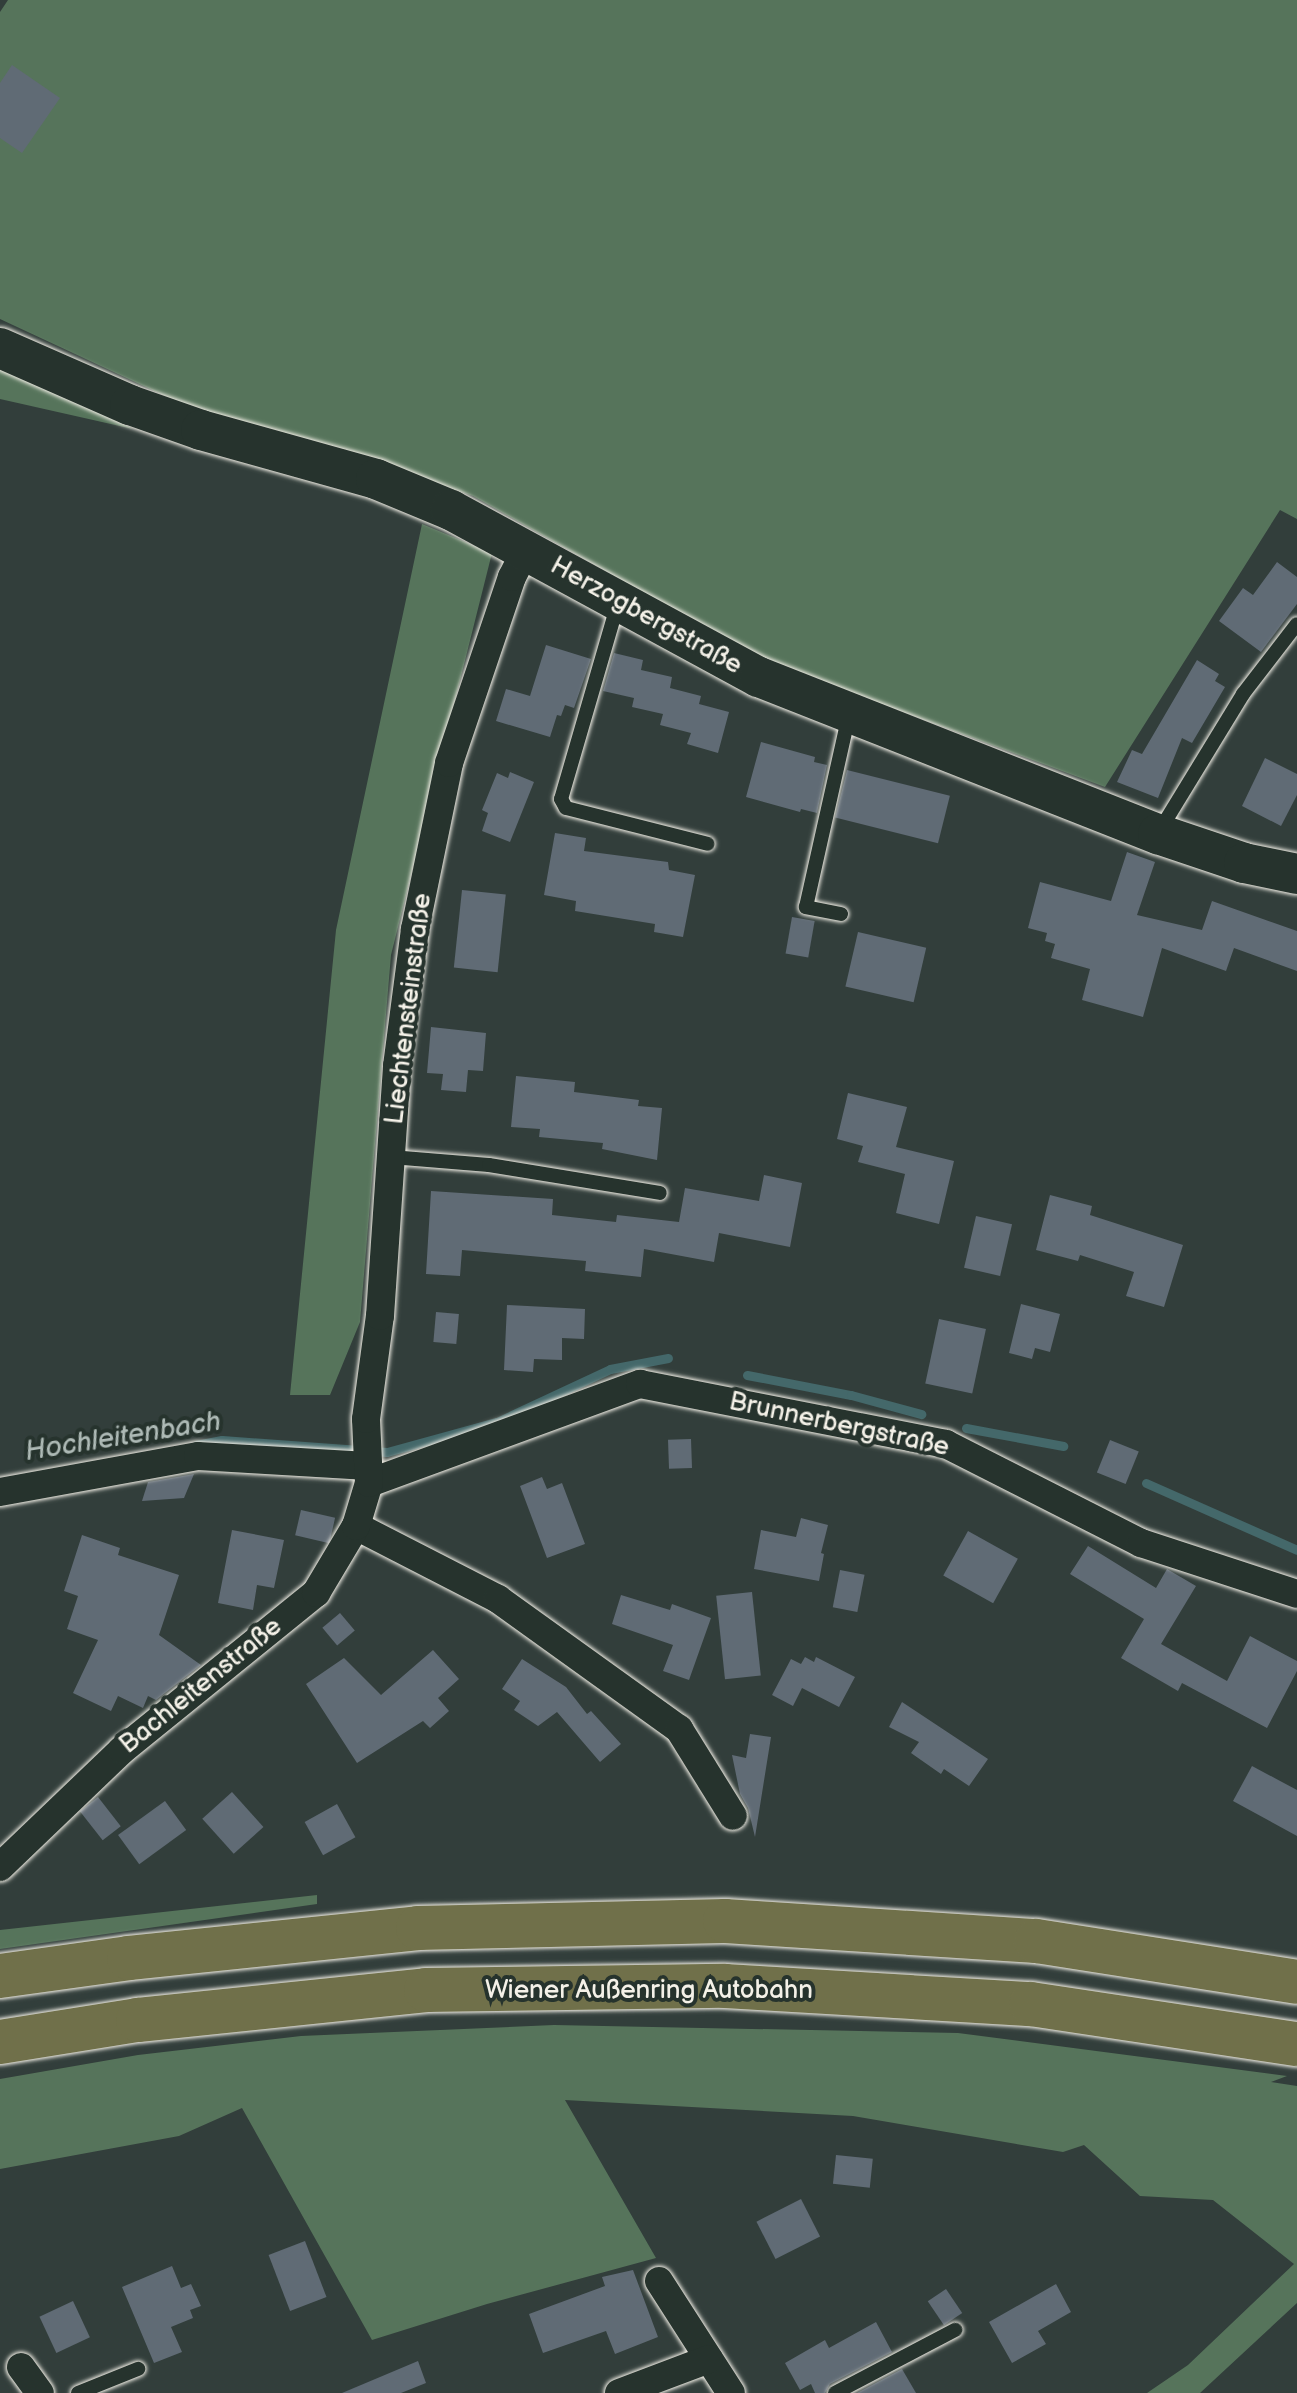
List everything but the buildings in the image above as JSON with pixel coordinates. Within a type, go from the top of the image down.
[{"type":"highway","points":[[0,1976],[129,1958],[418,1928],[725,1921],[1036,1941],[1297,1982]]},
{"type":"highway","name":"Wiener Außenring Autobahn","points":[[0,2042],[138,2020],[426,1990],[725,1986],[1031,2004],[1297,2044]]},
{"type":"main road","name":"Herzogbergstraße","points":[[0,348],[130,405],[201,430],[376,479],[451,510],[759,677],[849,714],[1158,834],[1244,863],[1297,874]]},
{"type":"street","name":"Liechtensteinstraße","points":[[368,1459],[397,1066],[415,929],[449,763],[512,577],[526,550]]},
{"type":"street","name":"Brunnerbergstraße","points":[[0,1492],[198,1456],[368,1459],[640,1384],[946,1444],[1141,1543],[1297,1594]]},
{"type":"street","name":"Bachleitenstraße","points":[[0,1867],[122,1750],[316,1593],[356,1526],[368,1459]]},
{"type":"street","points":[[356,1526],[498,1599],[679,1729],[733,1816]]},
{"type":"street","points":[[659,2281],[731,2393]]},
{"type":"street","points":[[619,2393],[709,2359]]},
{"type":"street","points":[[21,2367],[40,2393]]},
{"type":"lane","points":[[618,603],[561,799],[566,808],[708,844]]},
{"type":"lane","points":[[1158,834],[1243,694],[1297,624]]},
{"type":"lane","points":[[841,914],[806,907],[849,714]]},
{"type":"lane","points":[[391,1157],[489,1165],[660,1193]]},
{"type":"lane","points":[[835,2393],[955,2330]]},
{"type":"lane","points":[[78,2393],[138,2369]]},
{"type":"green space","points":[[8,0],[1297,0],[1297,519],[1280,510],[1105,787],[763,660],[473,496],[303,438],[193,409],[0,319],[0,12]]},
{"type":"green space","points":[[0,365],[133,429],[0,399]]},
{"type":"green space","points":[[422,524],[492,553],[391,955],[360,1322],[330,1395],[290,1395],[336,930]]},
{"type":"green space","points":[[317,1895],[317,1904],[0,1949],[0,1930]]},
{"type":"green space","points":[[554,2025],[958,2033],[1287,2076],[1271,2082],[1297,2086],[1297,2303],[1200,2393],[1147,2393],[1188,2365],[1294,2264],[1213,2200],[1140,2196],[1084,2145],[1063,2152],[853,2116],[565,2100],[656,2258],[487,2304],[372,2340],[242,2108],[179,2136],[0,2169],[0,2079],[138,2055],[301,2036]]},
{"type":"waterway","name":"Hochleitenbach","points":[[196,1445],[222,1440],[387,1452],[497,1422],[610,1369],[668,1358]]},
{"type":"waterway","name":"Hochleitenbach","points":[[747,1375],[851,1395],[921,1414]]},
{"type":"waterway","name":"Hochleitenbach","points":[[966,1428],[1063,1446]]},
{"type":"waterway","name":"Hochleitenbach","points":[[1146,1483],[1297,1550]]}]
